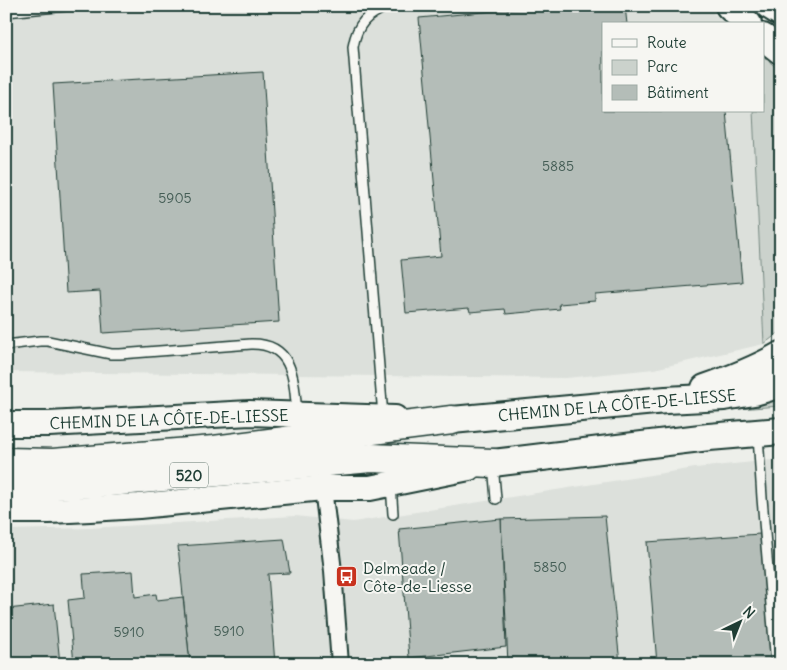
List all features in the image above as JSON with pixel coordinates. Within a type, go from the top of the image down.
[{"type":"highway","name":"CHEMIN DE LA CÔTE-DE-LIESSE","points":[[6,462],[53,463],[224,449],[452,420]]},
{"type":"highway","name":"520","points":[[6,485],[35,486],[98,483],[372,458],[493,463]]},
{"type":"main road","points":[[729,6],[746,22]]},
{"type":"main road","points":[[768,6],[781,14]]},
{"type":"main road","points":[[764,38],[781,51]]},
{"type":"main road","points":[[666,400],[696,392],[742,375],[781,355]]},
{"type":"main road","name":"CHEMIN DE LA CÔTE-DE-LIESSE","points":[[6,424],[49,424],[250,413],[452,420],[666,400],[724,397],[754,392],[781,384]]},
{"type":"main road","points":[[6,511],[48,511],[139,506],[323,488],[370,488],[493,463],[709,437],[769,432]]},
{"type":"street","points":[[323,488],[333,571],[340,664]]},
{"type":"lane","points":[[6,12],[66,6]]},
{"type":"lane","points":[[384,418],[353,47],[356,34],[366,18],[388,6]]},
{"type":"lane","points":[[6,344],[48,341],[111,354],[263,344],[278,352],[290,366],[297,415]]},
{"type":"lane","points":[[769,432],[762,498],[776,664]]},
{"type":"lane","points":[[493,463],[496,499]]},
{"type":"lane","points":[[391,484],[393,514]]},
{"type":"shaded area","points":[[6,6],[705,6],[724,22],[602,22],[602,112],[753,112],[764,344],[654,369],[566,378],[6,372]]},
{"type":"shaded area","points":[[781,459],[781,664],[6,664],[6,530],[89,528],[295,516],[353,522],[695,468]]},
{"type":"green space","points":[[764,57],[781,72],[781,331],[764,344],[753,112],[764,112]]},
{"type":"green space","points":[[781,397],[781,406],[737,409]]},
{"type":"building","points":[[547,6],[625,6],[627,22],[602,22],[602,112],[726,112],[742,282],[595,294],[595,301],[559,304],[560,309],[506,314],[505,309],[470,312],[469,308],[406,313],[401,260],[441,256],[419,18]]},
{"type":"building","points":[[263,72],[279,322],[103,333],[100,291],[66,293],[53,84]]},
{"type":"building","points":[[605,516],[620,664],[508,664],[501,519]]},
{"type":"building","points":[[501,519],[506,647],[409,658],[399,529]]},
{"type":"building","points":[[760,534],[771,664],[657,664],[647,542]]},
{"type":"building","points":[[284,539],[290,573],[268,574],[275,664],[190,664],[178,546]]},
{"type":"building","points":[[133,571],[135,597],[156,594],[157,600],[183,597],[190,664],[74,664],[68,600],[85,598],[83,574]]},
{"type":"building","points":[[6,598],[7,609],[54,604],[60,664],[6,664]]},
{"type":"place","name":"Delmeade / Côte-de-Liesse","points":[[347,577]]}]
